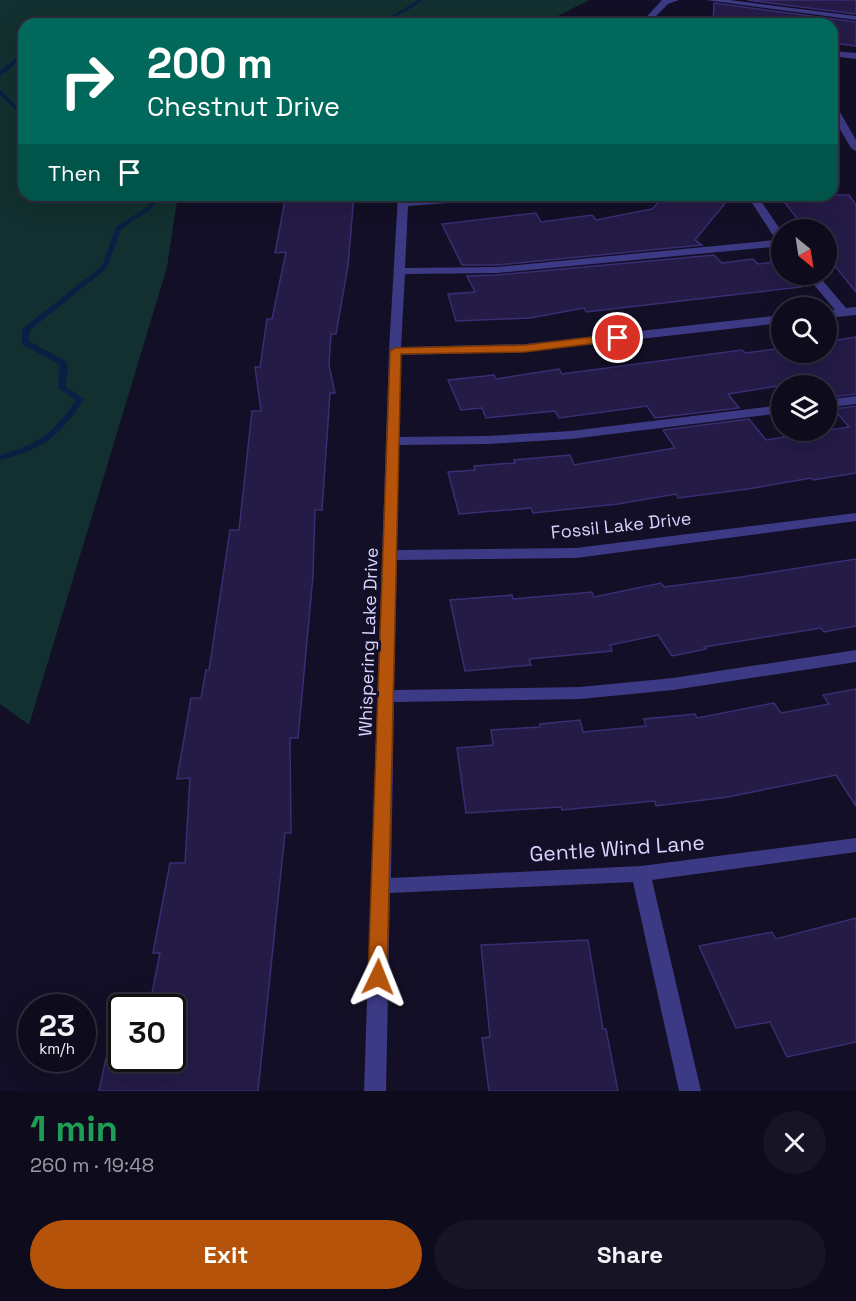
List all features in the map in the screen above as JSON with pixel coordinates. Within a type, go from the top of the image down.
[{"type":"street","points":[[649,18],[664,2],[675,0]]},
{"type":"street","points":[[710,0],[856,18]]},
{"type":"street","points":[[838,54],[856,56]]},
{"type":"street","points":[[838,118],[856,148]]},
{"type":"street","points":[[843,127],[856,127]]},
{"type":"street","name":"Whispering Lake Drive","points":[[375,1091],[395,351],[403,201]]},
{"type":"street","points":[[756,201],[771,225]]},
{"type":"street","points":[[399,271],[497,270],[771,243]]},
{"type":"street","points":[[822,285],[850,312]]},
{"type":"street","points":[[395,351],[525,348],[771,321]]},
{"type":"street","points":[[837,403],[856,400]]},
{"type":"street","points":[[393,441],[487,440],[571,435],[771,410]]},
{"type":"street","name":"Fossil Lake Drive","points":[[390,555],[576,553],[856,517]]},
{"type":"street","points":[[386,696],[580,693],[673,684],[856,656]]},
{"type":"street","name":"Gentle Wind Lane","points":[[380,886],[642,874],[856,845]]},
{"type":"street","points":[[642,874],[690,1091]]},
{"type":"green space","points":[[0,0],[589,0],[554,18],[18,18],[18,201],[177,201],[167,267],[29,725],[0,704]]},
{"type":"building","points":[[747,0],[856,0],[856,14]]},
{"type":"building","points":[[714,3],[826,18],[713,18]]},
{"type":"building","points":[[838,20],[856,22],[856,46],[838,44]]},
{"type":"building","points":[[838,195],[849,195],[856,205],[856,292],[837,269],[837,219],[798,219],[784,201],[838,201]]},
{"type":"building","points":[[285,201],[353,201],[348,266],[336,334],[331,334],[329,365],[335,393],[330,393],[322,510],[315,510],[313,576],[298,738],[290,738],[291,833],[285,833],[258,1091],[99,1091],[106,1058],[108,1058],[108,1072],[186,1072],[186,994],[152,994],[160,953],[153,953],[170,863],[185,863],[190,778],[177,779],[191,698],[201,698],[206,670],[209,670],[230,530],[239,530],[252,411],[261,411],[255,367],[260,367],[267,319],[272,319],[286,252],[275,253]]},
{"type":"building","points":[[660,201],[726,202],[695,240],[702,245],[497,265],[462,265],[442,224],[536,213],[541,222],[592,215],[596,220],[652,209]]},
{"type":"building","points":[[714,255],[722,263],[753,259],[758,264],[771,262],[771,285],[799,285],[801,287],[586,312],[584,308],[530,318],[456,321],[448,294],[475,292],[467,276]]},
{"type":"building","points":[[856,337],[856,394],[837,397],[837,375],[771,375],[771,387],[728,394],[739,408],[655,418],[647,406],[559,418],[555,411],[486,418],[482,408],[461,410],[448,380],[494,375],[496,379],[559,369],[562,374],[742,350],[745,353],[771,349],[771,363],[837,363],[837,340]]},
{"type":"building","points":[[856,406],[856,473],[678,498],[676,494],[618,504],[533,513],[531,508],[459,514],[448,472],[475,470],[474,466],[515,463],[514,460],[570,455],[574,465],[675,448],[663,430],[749,419],[766,440],[837,441],[837,429],[849,427],[837,413],[837,409]]},
{"type":"building","points":[[856,559],[856,626],[824,632],[821,628],[704,647],[706,649],[672,656],[658,635],[610,645],[612,651],[529,659],[531,665],[465,671],[450,600],[512,595],[513,599],[592,592],[594,597],[661,583],[664,587]]},
{"type":"building","points":[[856,689],[856,806],[836,775],[728,797],[656,806],[655,801],[562,810],[561,807],[466,813],[457,748],[493,745],[491,730],[540,727],[540,724],[580,720],[583,732],[646,726],[644,719],[695,714],[697,718],[774,703],[781,713],[829,704],[823,695]]},
{"type":"building","points":[[856,918],[856,1042],[787,1057],[770,1022],[736,1028],[699,946],[772,932],[776,939]]},
{"type":"building","points":[[588,940],[603,1029],[606,1029],[618,1091],[489,1091],[482,1038],[490,1037],[481,945]]},
{"type":"waterway","points":[[321,0],[327,0]]},
{"type":"waterway","points":[[388,18],[421,0]]},
{"type":"waterway","points":[[0,74],[18,59]]},
{"type":"waterway","points":[[0,92],[18,110]]},
{"type":"waterway","points":[[0,458],[38,445],[47,439],[64,423],[80,399],[62,388],[64,364],[25,342],[26,329],[105,267],[118,228],[149,208],[154,201]]},
{"type":"route","points":[[378,977],[395,351],[525,348],[618,338]]}]
